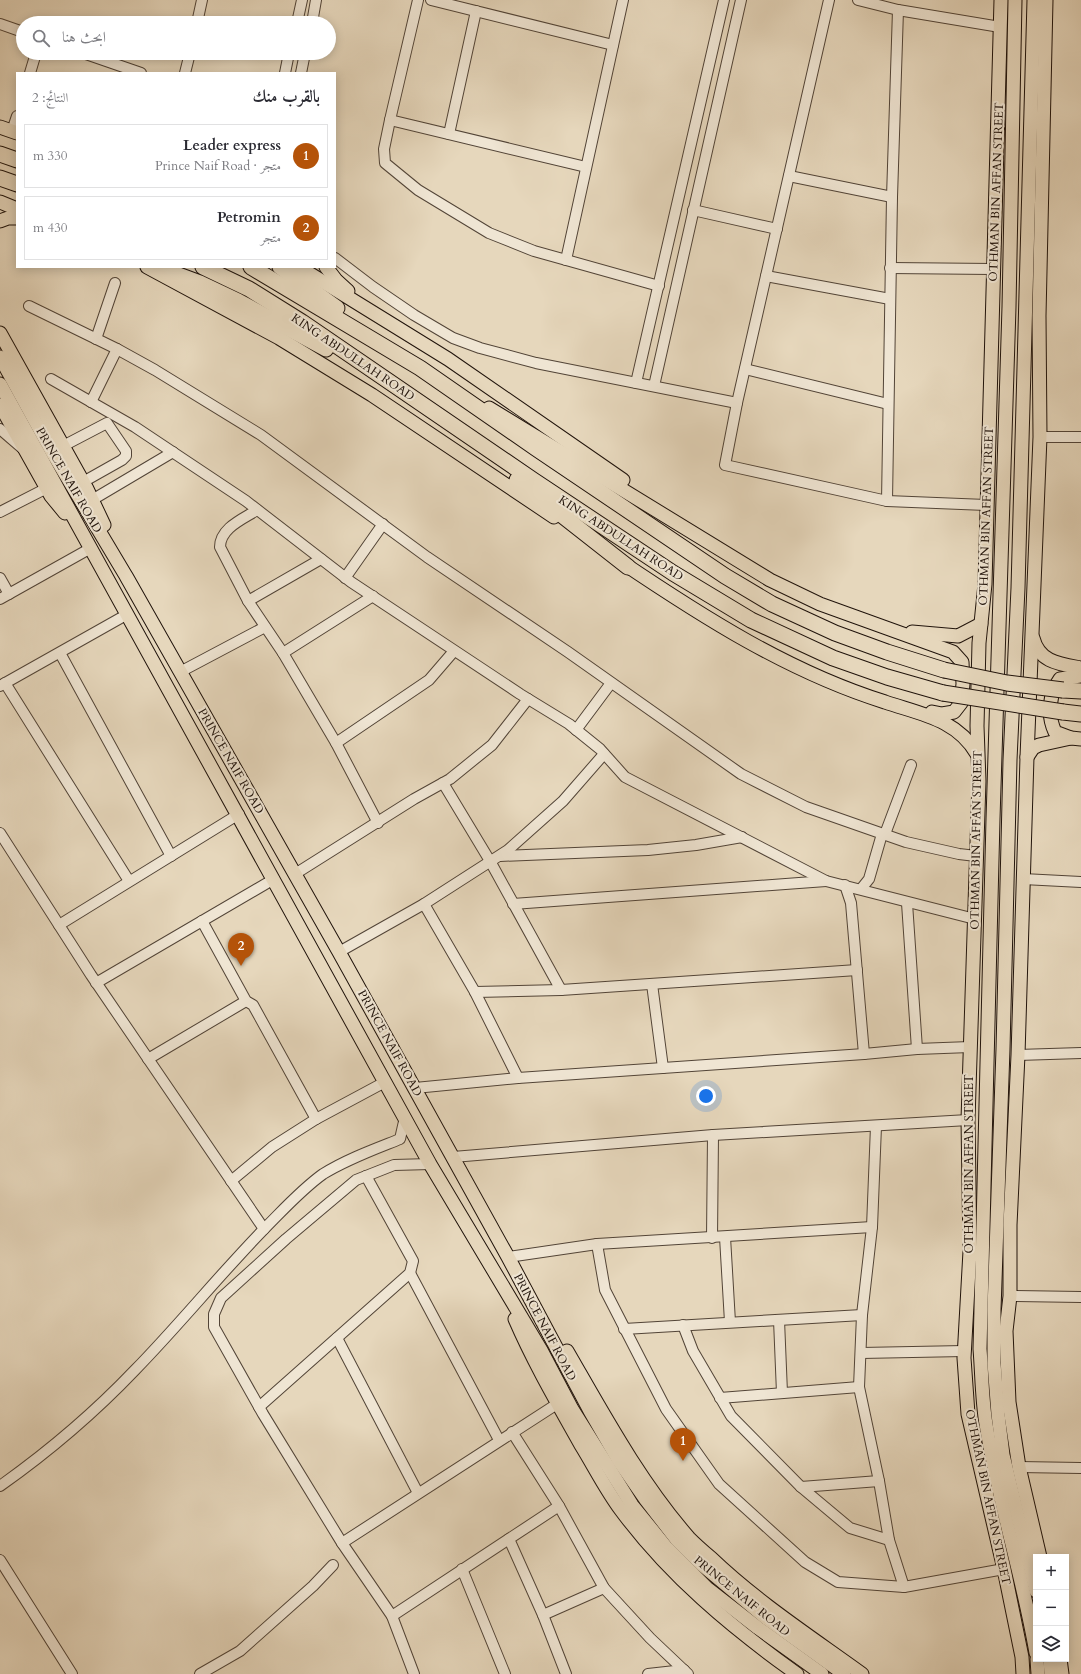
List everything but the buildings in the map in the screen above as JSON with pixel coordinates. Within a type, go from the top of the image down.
[{"type":"highway","points":[[0,154],[16,160]]},
{"type":"highway","points":[[0,178],[16,184]]},
{"type":"highway","points":[[161,268],[200,283],[238,301],[402,390],[628,567]]},
{"type":"highway","name":"KING ABDULLAH ROAD","points":[[205,268],[249,289],[666,568],[751,620],[833,658],[887,677],[943,693],[1081,714]]},
{"type":"highway","name":"KING ABDULLAH ROAD","points":[[253,268],[420,368],[725,576],[772,604],[835,633],[887,652],[944,670],[1006,682],[1081,691]]},
{"type":"highway","points":[[281,268],[420,368]]},
{"type":"main road","name":"OTHMAN BIN AFFAN STREET","points":[[1001,0],[986,505],[986,584],[979,643],[977,719],[979,781],[968,1120],[970,1250],[964,1351],[968,1414],[1004,1569],[1022,1657],[1023,1674]]},
{"type":"main road","name":"OTHMAN BIN AFFAN STREET","points":[[1015,0],[1009,307],[993,819],[980,1349],[985,1423],[998,1489],[1023,1586],[1033,1638]]},
{"type":"main road","name":"OTHMAN BIN AFFAN STREET","points":[[1034,0],[1018,588],[1010,760],[994,1310],[994,1363],[998,1414],[1004,1455],[1036,1590]]},
{"type":"main road","points":[[1039,1554],[1019,1467],[1009,1402],[1006,1330],[1010,1296],[1010,1225],[1018,1056],[1031,632],[1040,437],[1040,304],[1046,0]]},
{"type":"main road","points":[[1031,145],[1036,177],[1036,254],[1040,304]]},
{"type":"main road","points":[[997,165],[1003,279],[1009,307]]},
{"type":"main road","points":[[0,202],[16,209]]},
{"type":"main road","points":[[0,221],[8,218],[16,218]]},
{"type":"main road","points":[[149,268],[279,338],[372,395],[677,600],[735,635],[783,660],[849,691],[942,720],[960,732],[970,742],[978,755]]},
{"type":"main road","points":[[301,268],[454,364],[746,565]]},
{"type":"main road","points":[[327,268],[336,280],[368,310]]},
{"type":"main road","points":[[0,333],[83,482],[126,576]]},
{"type":"main road","name":"PRINCE NAIF ROAD","points":[[0,357],[83,506],[126,576],[339,952],[508,1257],[590,1411],[619,1461],[646,1500],[677,1540],[762,1623],[822,1674]]},
{"type":"main road","points":[[420,368],[546,442],[770,580],[820,604],[953,652],[962,662],[963,684],[961,703],[954,712],[942,714],[899,707]]},
{"type":"main road","name":"PRINCE NAIF ROAD","points":[[0,384],[92,548],[126,615],[274,879],[430,1164],[541,1350],[572,1409],[632,1505],[685,1568],[708,1589],[844,1674]]},
{"type":"main road","points":[[0,405],[51,496],[84,535]]},
{"type":"main road","points":[[890,629],[931,635],[958,636],[981,624]]},
{"type":"main road","points":[[1031,632],[1035,648],[1044,658],[1081,668]]},
{"type":"main road","points":[[1076,739],[1055,732],[1051,723],[1050,708],[1054,686],[1060,679],[1081,676]]},
{"type":"main road","points":[[1027,757],[1033,748],[1039,745],[1076,739]]},
{"type":"main road","points":[[1010,760],[1024,852]]},
{"type":"main road","points":[[971,1019],[993,819]]},
{"type":"main road","points":[[1000,1119],[1021,936]]},
{"type":"main road","points":[[508,1257],[546,1312],[610,1425],[656,1494],[690,1538],[728,1574],[760,1601],[862,1674]]},
{"type":"main road","points":[[490,1265],[521,1335],[557,1404],[620,1509],[643,1538],[678,1576],[712,1608],[753,1642],[797,1674]]},
{"type":"main road","points":[[1037,1662],[1038,1674]]},
{"type":"main road","points":[[1050,1662],[1051,1674]]},
{"type":"main road","points":[[1060,1662],[1062,1674]]},
{"type":"street","points":[[199,16],[202,0]]},
{"type":"street","points":[[299,16],[302,0]]},
{"type":"street","points":[[313,16],[316,0]]},
{"type":"street","points":[[418,0],[384,149],[385,163],[418,190],[489,233],[534,251],[659,286]]},
{"type":"street","points":[[431,0],[613,45]]},
{"type":"street","points":[[566,260],[623,0]]},
{"type":"street","points":[[636,383],[724,0]]},
{"type":"street","points":[[654,386],[741,0]]},
{"type":"street","points":[[829,0],[737,403],[725,466],[887,502],[986,505]]},
{"type":"street","points":[[858,0],[898,10],[1000,27]]},
{"type":"street","points":[[887,502],[890,268],[898,10]]},
{"type":"street","points":[[449,134],[476,11]]},
{"type":"street","points":[[0,24],[16,30]]},
{"type":"street","points":[[30,72],[34,60]]},
{"type":"street","points":[[103,60],[138,72]]},
{"type":"street","points":[[185,72],[188,60]]},
{"type":"street","points":[[285,72],[288,60]]},
{"type":"street","points":[[301,72],[304,60]]},
{"type":"street","points":[[10,131],[16,118]]},
{"type":"street","points":[[390,120],[586,167]]},
{"type":"street","points":[[789,176],[892,197]]},
{"type":"street","points":[[693,210],[777,229]]},
{"type":"street","points":[[336,259],[373,287],[414,315],[453,338],[480,348],[536,363],[737,403]]},
{"type":"street","points":[[890,268],[994,269]]},
{"type":"street","points":[[766,276],[890,299]]},
{"type":"street","points":[[96,340],[115,283]]},
{"type":"street","points":[[29,306],[117,349],[261,435],[427,557],[562,648],[741,774],[806,807],[906,842],[959,854],[976,856]]},
{"type":"street","points":[[91,402],[117,349]]},
{"type":"street","points":[[745,369],[888,404]]},
{"type":"street","points":[[51,379],[136,427],[257,510],[345,578],[576,730],[604,754],[625,777],[826,880],[975,919]]},
{"type":"street","points":[[63,446],[107,423],[126,451],[126,456],[122,460],[83,482]]},
{"type":"street","points":[[0,429],[26,452]]},
{"type":"street","points":[[1040,437],[1081,437]]},
{"type":"street","points":[[92,500],[173,452]]},
{"type":"street","points":[[0,512],[47,488]]},
{"type":"street","points":[[257,510],[226,530],[220,539],[220,547],[248,601],[283,653],[336,743],[378,822]]},
{"type":"street","points":[[345,578],[383,524]]},
{"type":"street","points":[[0,599],[92,548]]},
{"type":"street","points":[[248,601],[321,559]]},
{"type":"street","points":[[0,578],[9,594]]},
{"type":"street","points":[[283,653],[372,596]]},
{"type":"street","points":[[126,615],[3,685],[130,881]]},
{"type":"street","points":[[180,672],[266,627]]},
{"type":"street","points":[[336,743],[429,680],[454,651]]},
{"type":"street","points":[[60,653],[171,856]]},
{"type":"street","points":[[576,730],[611,683]]},
{"type":"street","points":[[295,874],[414,799],[450,779],[492,745],[528,699]]},
{"type":"street","points":[[339,952],[458,884],[508,850],[563,801],[604,754]]},
{"type":"street","points":[[861,889],[869,878],[884,834],[911,765]]},
{"type":"street","points":[[443,783],[494,859],[513,904],[561,990]]},
{"type":"street","points":[[59,925],[238,814]]},
{"type":"street","points":[[0,833],[96,983],[264,1229]]},
{"type":"street","points":[[494,859],[648,850],[696,845],[742,837]]},
{"type":"street","points":[[96,983],[274,879]]},
{"type":"street","points":[[1023,879],[1081,882]]},
{"type":"street","points":[[513,904],[826,880]]},
{"type":"street","points":[[845,885],[851,903],[864,1054]]},
{"type":"street","points":[[908,902],[917,1049]]},
{"type":"street","points":[[424,904],[475,992],[518,1078]]},
{"type":"street","points":[[202,921],[246,1001],[253,1005],[316,1119]]},
{"type":"street","points":[[475,992],[561,990],[857,970]]},
{"type":"street","points":[[652,984],[663,1068]]},
{"type":"street","points":[[148,1059],[246,1001]]},
{"type":"street","points":[[415,1088],[518,1078],[917,1049],[970,1047]]},
{"type":"street","points":[[1018,1056],[1081,1053]]},
{"type":"street","points":[[231,1181],[272,1146],[316,1119],[385,1082]]},
{"type":"street","points":[[0,1486],[35,1461],[90,1414],[135,1370],[293,1199],[324,1174],[364,1153],[400,1140],[405,1117]]},
{"type":"street","points":[[453,1157],[713,1135],[968,1120]]},
{"type":"street","points":[[876,1126],[872,1227],[862,1315],[859,1387],[879,1481],[889,1540],[904,1587]]},
{"type":"street","points":[[712,1238],[713,1135]]},
{"type":"street","points":[[413,1673],[392,1616],[342,1543],[259,1407],[214,1327],[214,1314],[221,1298],[286,1239],[356,1180],[394,1165],[430,1164]]},
{"type":"street","points":[[259,1407],[410,1273],[413,1261],[366,1176]]},
{"type":"street","points":[[508,1257],[597,1244],[872,1227]]},
{"type":"street","points":[[725,1237],[730,1322]]},
{"type":"street","points":[[597,1244],[604,1290],[666,1409],[719,1484],[805,1562],[838,1582],[904,1587],[1004,1569]]},
{"type":"street","points":[[410,1273],[499,1440]]},
{"type":"street","points":[[1010,1296],[1081,1297]]},
{"type":"street","points":[[624,1329],[862,1315]]},
{"type":"street","points":[[779,1320],[782,1393]]},
{"type":"street","points":[[683,1325],[692,1351],[731,1416],[801,1487],[850,1528],[889,1540]]},
{"type":"street","points":[[337,1338],[418,1493]]},
{"type":"street","points":[[861,1353],[964,1351]]},
{"type":"street","points":[[720,1398],[859,1387]]},
{"type":"street","points":[[342,1543],[499,1440],[557,1404]]},
{"type":"street","points":[[512,1432],[559,1506],[604,1588],[650,1638],[686,1672]]},
{"type":"street","points":[[1019,1467],[1081,1468]]},
{"type":"street","points":[[801,1487],[879,1481]]},
{"type":"street","points":[[392,1616],[559,1506]]},
{"type":"street","points":[[509,1539],[543,1615],[566,1674]]},
{"type":"street","points":[[0,1560],[72,1674]]},
{"type":"street","points":[[200,1674],[240,1651],[313,1586],[333,1566]]},
{"type":"street","points":[[462,1569],[505,1674]]},
{"type":"street","points":[[543,1615],[604,1588]]},
{"type":"street","points":[[648,1674],[686,1672]]},
{"type":"place","name":"Petromin","points":[[241,966]]},
{"type":"place","name":"Leader express","points":[[683,1461]]}]
